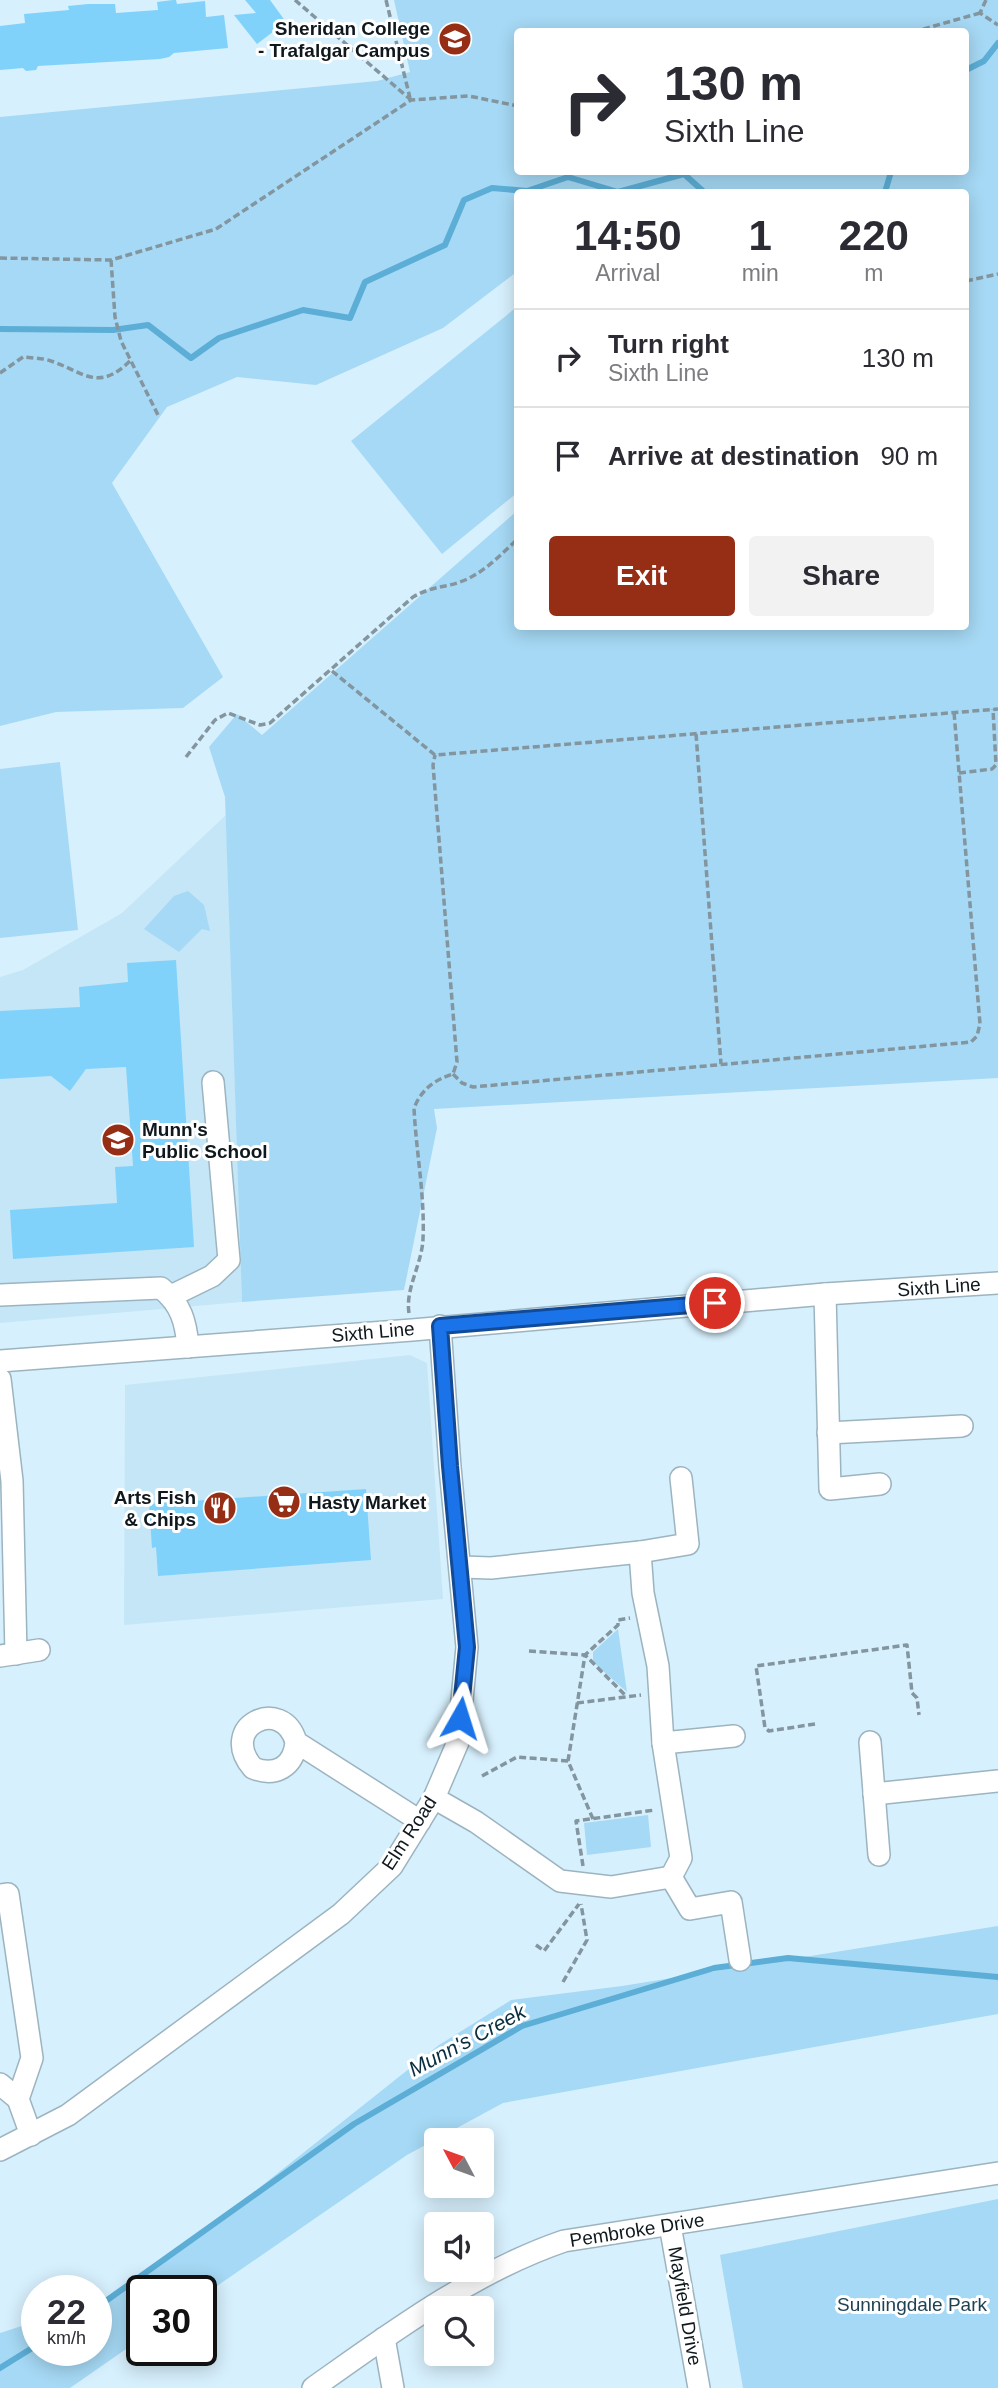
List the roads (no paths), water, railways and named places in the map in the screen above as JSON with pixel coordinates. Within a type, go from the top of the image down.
[{"type":"street","points":[[171,1296],[212,1276],[229,1260],[213,1082]]},
{"type":"street","name":"Sixth Line","points":[[0,1361],[412,1330],[825,1294],[998,1283]]},
{"type":"street","points":[[0,1295],[161,1288],[171,1296],[186,1320],[188,1346]]},
{"type":"street","points":[[825,1294],[831,1489],[880,1484]]},
{"type":"street","name":"Elm Road","points":[[0,2150],[68,2115],[341,1914],[392,1866],[434,1798],[458,1742],[467,1647],[440,1326]]},
{"type":"street","points":[[0,1378],[6,1481],[8,1655],[39,1650]]},
{"type":"street","points":[[828,1433],[962,1426]]},
{"type":"street","points":[[461,1567],[491,1568],[640,1552],[688,1544],[681,1478]]},
{"type":"street","points":[[640,1552],[660,1692],[663,1743],[681,1858],[671,1877]]},
{"type":"street","points":[[663,1743],[734,1736]]},
{"type":"street","points":[[296,1742],[420,1821]]},
{"type":"street","points":[[870,1742],[879,1855]]},
{"type":"street","points":[[874,1794],[991,1782]]},
{"type":"street","points":[[434,1798],[476,1822],[560,1881],[587,1891],[671,1877]]},
{"type":"street","points":[[671,1877],[690,1909],[731,1902],[740,1961]]},
{"type":"street","points":[[0,1895],[8,1894],[32,2058],[18,2099]]},
{"type":"street","points":[[0,2084],[18,2099],[31,2135]]},
{"type":"street","name":"Pembroke Drive","points":[[313,2388],[384,2338],[521,2255],[564,2241],[998,2173]]},
{"type":"street","name":"Mayfield Drive","points":[[670,2225],[699,2388]]},
{"type":"street","points":[[384,2338],[393,2388]]},
{"type":"waterway","points":[[969,68],[984,61],[998,43]]},
{"type":"waterway","points":[[629,189],[680,175]]},
{"type":"waterway","points":[[685,175],[701,189]]},
{"type":"waterway","points":[[886,189],[890,175]]},
{"type":"waterway","points":[[533,189],[568,177],[608,189]]},
{"type":"waterway","points":[[0,329],[113,330],[148,325],[191,358],[219,338],[303,310],[350,318],[365,282],[445,245],[464,200],[492,188],[514,190]]},
{"type":"waterway","name":"Munn's Creek","points":[[112,2297],[354,2124],[522,2026],[714,1968],[788,1958],[998,1977]]},
{"type":"waterway","name":"Munn's Creek","points":[[0,2368],[21,2355]]},
{"type":"place","name":"Sheridan College - Trafalgar Campus","points":[[455,39]]},
{"type":"place","name":"Munn's Public School","points":[[118,1140]]},
{"type":"place","name":"Hasty Market","points":[[284,1502]]},
{"type":"place","name":"Arts Fish & Chips","points":[[220,1508]]},
{"type":"park label","name":"Sunningdale Park","points":[[912,2304]]}]
